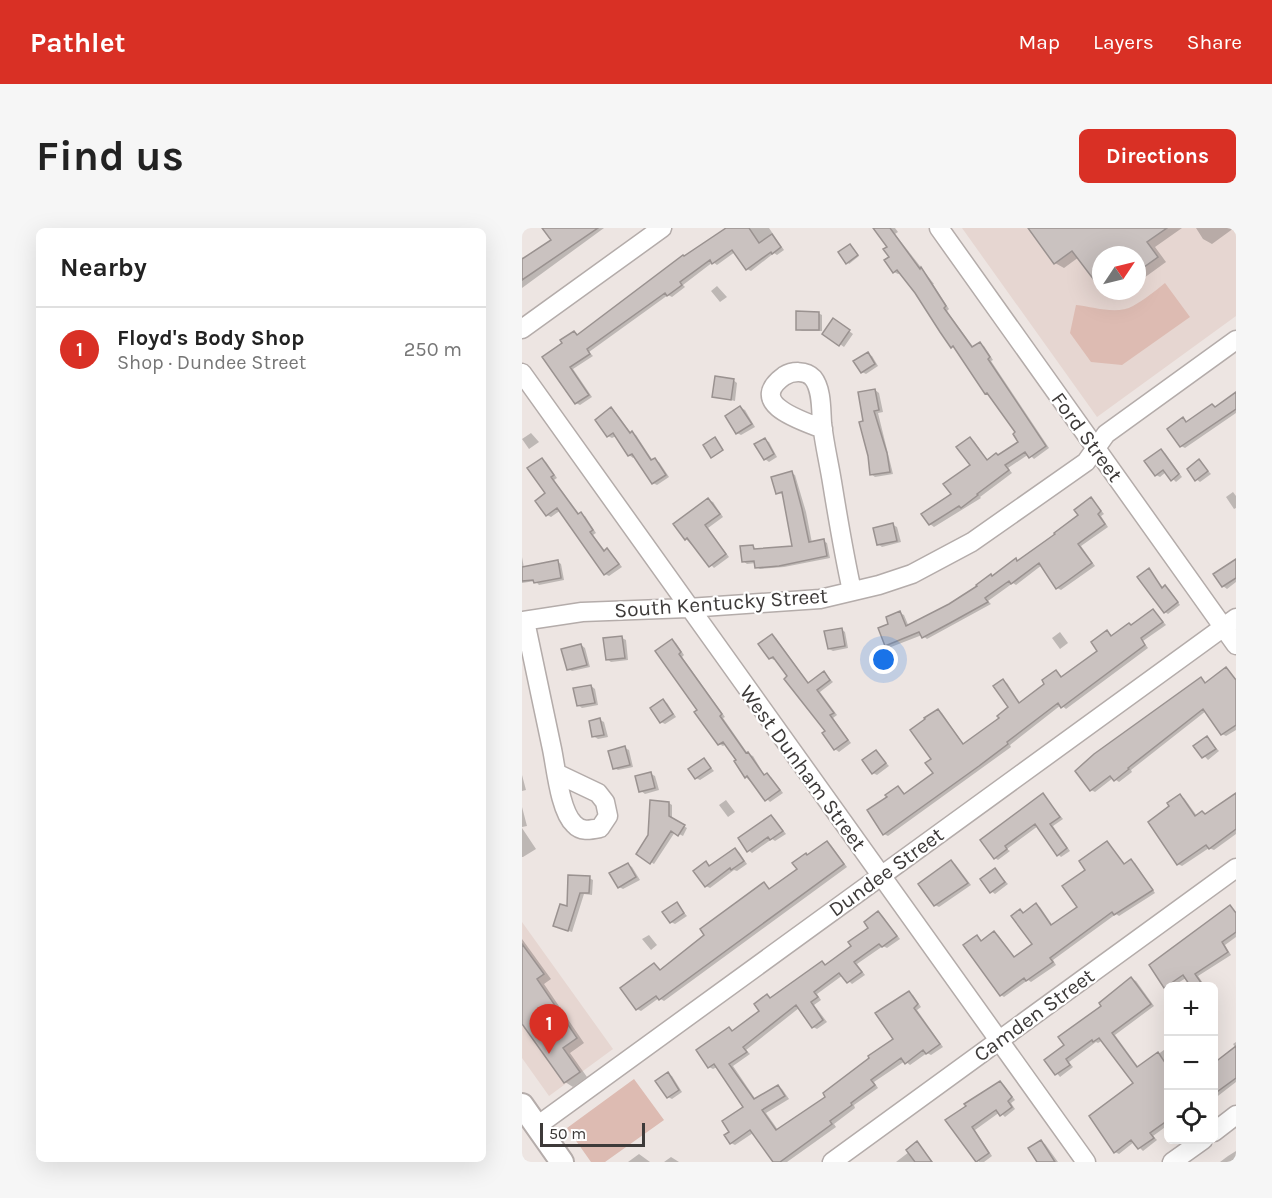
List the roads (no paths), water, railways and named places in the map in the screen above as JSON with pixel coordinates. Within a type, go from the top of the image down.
[{"type":"main road","points":[[522,1105],[562,1162]]},
{"type":"street","points":[[522,329],[662,228]]},
{"type":"street","name":"Ford Street","points":[[939,228],[1095,448],[1230,623],[1236,645]]},
{"type":"street","name":"South Kentucky Street","points":[[523,621],[582,612],[820,599],[912,574],[972,542],[1086,462],[1106,434],[1236,340]]},
{"type":"street","name":"West Dunham Street","points":[[522,373],[1086,1162]]},
{"type":"street","points":[[823,429],[852,591]]},
{"type":"street","points":[[523,621],[558,774]]},
{"type":"street","name":"Dundee Street","points":[[537,1126],[1230,623]]},
{"type":"street","name":"Camden Street","points":[[832,1162],[1236,867]]},
{"type":"street","points":[[1218,1129],[1236,1115]]},
{"type":"street","points":[[1172,1162],[1197,1144]]},
{"type":"place","name":"Floyd's Body Shop","points":[[549,1054]]}]
